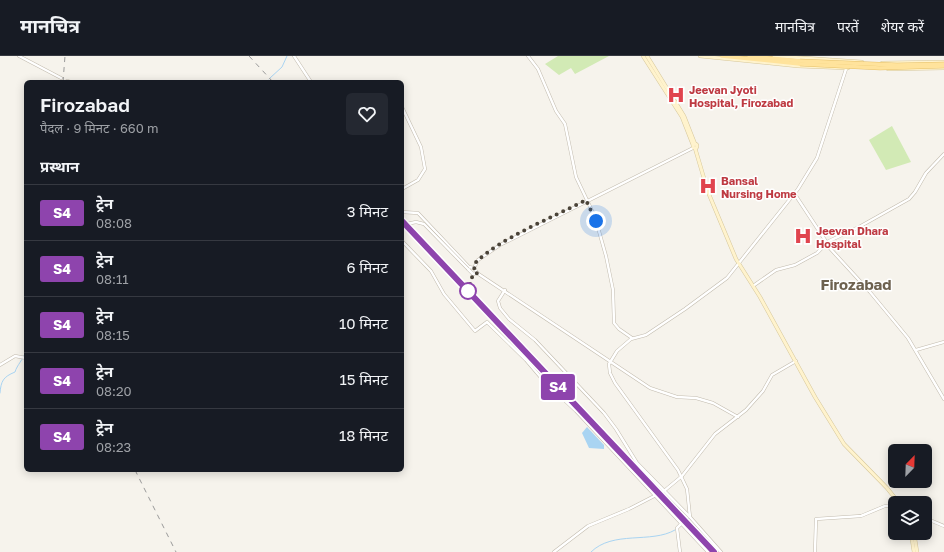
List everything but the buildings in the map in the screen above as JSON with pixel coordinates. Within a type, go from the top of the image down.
[{"type":"main road","points":[[643,56],[662,83]]},
{"type":"main road","points":[[647,56],[682,117],[694,146],[708,192],[738,264],[753,286],[815,397],[847,448],[887,488],[893,496]]},
{"type":"main road","points":[[700,56],[798,66],[881,70],[944,65]]},
{"type":"main road","points":[[722,56],[880,68],[944,65]]},
{"type":"main road","points":[[749,56],[800,62]]},
{"type":"main road","points":[[774,56],[879,63],[944,65]]},
{"type":"main road","points":[[913,540],[916,552]]},
{"type":"street","points":[[19,56],[61,78]]},
{"type":"street","points":[[294,56],[310,80]]},
{"type":"street","points":[[528,56],[538,69],[556,111],[565,124],[576,177],[595,217],[606,256],[613,290],[614,323],[619,329],[632,338]]},
{"type":"street","points":[[690,517],[687,489],[682,476],[613,379],[610,369],[610,361],[617,351],[632,338],[646,335],[685,310],[727,278],[794,193],[817,158],[849,56]]},
{"type":"street","points":[[404,111],[421,147],[425,169],[419,180],[404,188]]},
{"type":"street","points":[[474,268],[475,263],[494,248],[694,146]]},
{"type":"street","points":[[753,286],[776,270],[795,265],[817,253],[827,244],[866,224],[911,197],[926,173],[944,154]]},
{"type":"street","points":[[794,193],[827,244],[870,292],[908,338],[944,399]]},
{"type":"street","points":[[404,212],[418,213],[469,267],[474,268],[478,273],[654,389],[677,397],[696,398],[713,403],[738,417]]},
{"type":"street","points":[[404,224],[416,222],[424,224],[473,274],[478,273]]},
{"type":"street","points":[[404,243],[431,272],[444,294],[475,331],[487,322],[526,360],[543,380],[576,411],[708,552]]},
{"type":"street","points":[[505,290],[498,301],[504,314],[535,340],[604,413],[616,429],[637,463],[722,552]]},
{"type":"street","points":[[916,350],[944,342]]},
{"type":"street","points":[[0,365],[15,356],[24,357]]},
{"type":"street","points":[[554,552],[588,526],[629,509],[655,496],[682,476],[716,434],[738,417],[761,393],[770,376],[796,361]]},
{"type":"street","points":[[815,552],[816,519],[861,516],[888,506]]},
{"type":"street","points":[[932,521],[944,526]]},
{"type":"street","points":[[680,552],[677,528],[681,524]]},
{"type":"green space","points":[[558,56],[609,56],[575,74],[571,68],[559,75],[545,64]]},
{"type":"green space","points":[[892,126],[911,162],[886,170],[869,140]]},
{"type":"water","points":[[587,427],[604,445],[604,449],[589,448],[582,433]]},
{"type":"waterway","points":[[270,78],[282,67],[287,56]]},
{"type":"waterway","points":[[0,393],[3,380],[15,372],[24,355]]},
{"type":"waterway","points":[[591,552],[600,545],[610,541],[655,536],[675,530]]},
{"type":"railway","points":[[63,80],[65,56]]},
{"type":"railway","points":[[249,56],[271,80]]},
{"type":"railway","points":[[404,221],[716,552]]},
{"type":"railway","points":[[136,472],[176,552]]},
{"type":"train","name":"S4","points":[[404,223],[714,552]]},
{"type":"place","name":"Jeevan Jyoti Hospital, Firozabad","points":[[676,95]]},
{"type":"place","name":"Bansal Nursing Home","points":[[708,186]]},
{"type":"place","name":"Jeevan Dhara Hospital","points":[[803,236]]},
{"type":"district","name":"Firozabad","points":[[856,284]]},
{"type":"route","points":[[468,291],[473,274],[478,273],[474,268],[475,263],[494,248],[510,239],[586,200],[596,221]]}]
